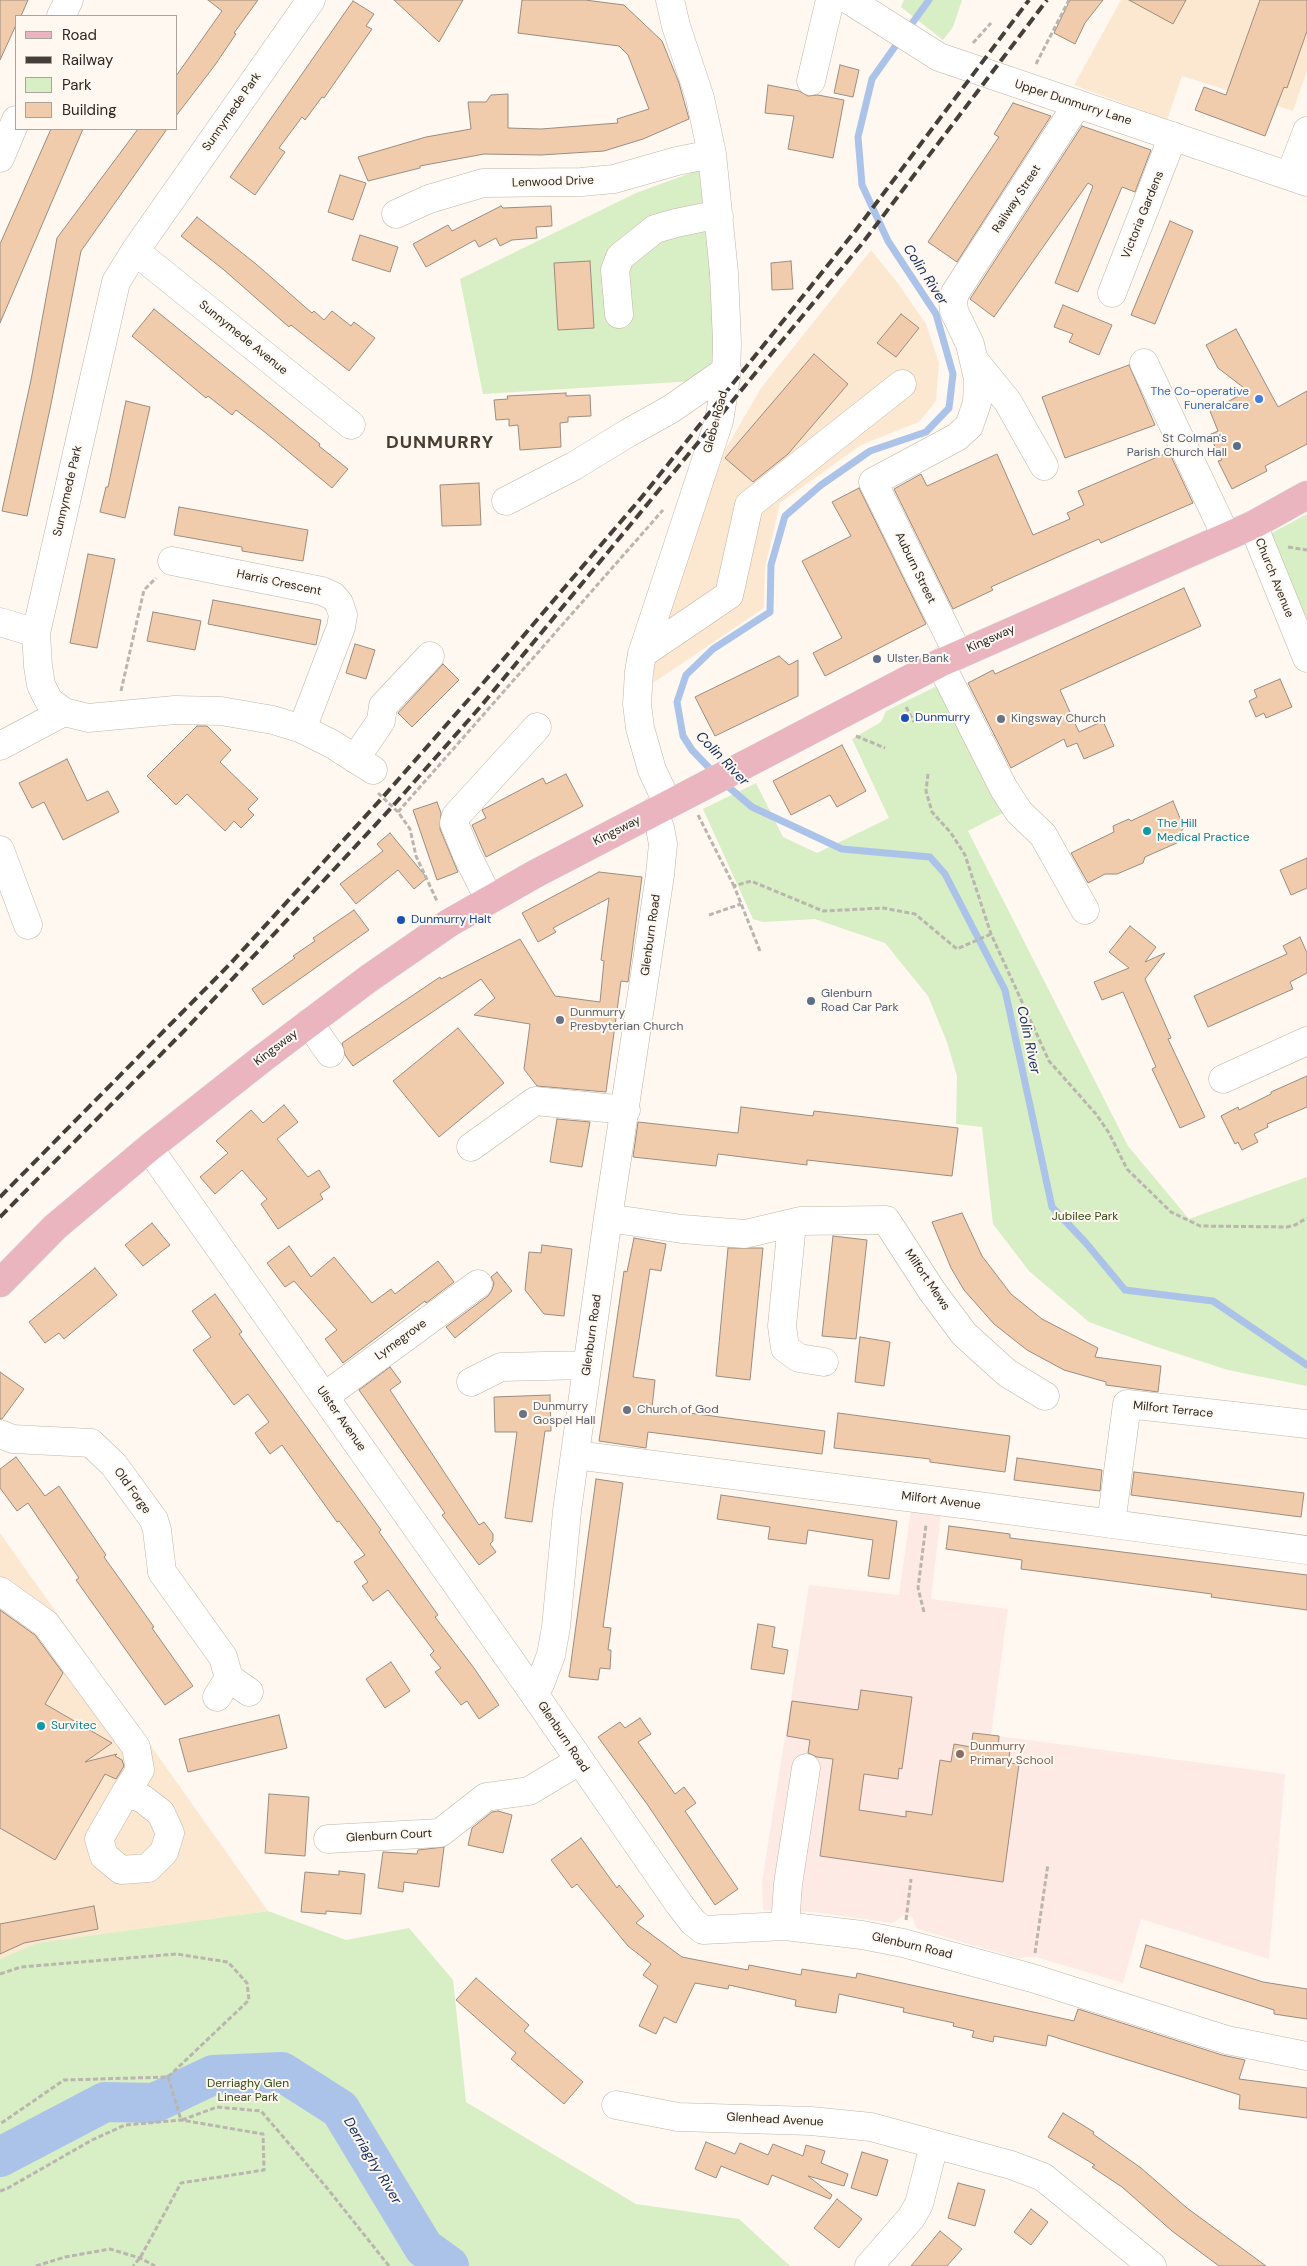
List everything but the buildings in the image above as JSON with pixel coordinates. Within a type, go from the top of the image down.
[{"type":"main road","name":"Kingsway","points":[[0,1283],[55,1227],[149,1148],[368,979],[449,923],[490,899],[678,799],[949,658],[1252,525],[1307,495]]},
{"type":"street","points":[[62,15],[69,0]]},
{"type":"street","name":"Sunnymede Park","points":[[311,0],[135,250],[116,282],[36,633],[38,666],[41,684],[49,701],[64,712],[88,718],[175,710],[221,711],[273,720],[302,729],[364,765]]},
{"type":"street","name":"Glebe Road","points":[[670,0],[676,26],[700,98],[712,154],[724,283],[726,370],[725,392],[719,420],[642,654],[637,704],[640,728],[652,770],[678,799]]},
{"type":"street","points":[[811,81],[830,0]]},
{"type":"street","name":"Upper Dunmurry Lane","points":[[849,0],[885,15],[924,49],[967,67],[1299,179]]},
{"type":"street","name":"Railway Street","points":[[973,359],[970,344],[954,311],[953,301],[956,293],[1071,114],[1075,103]]},
{"type":"street","points":[[0,158],[15,122]]},
{"type":"street","points":[[1299,179],[1307,131]]},
{"type":"street","name":"Victoria Gardens","points":[[1112,293],[1173,136]]},
{"type":"street","name":"Lenwood Drive","points":[[396,214],[429,199],[483,183],[581,182],[614,179],[712,154]]},
{"type":"street","points":[[619,314],[615,270],[620,257],[655,229],[676,222],[705,217],[719,217]]},
{"type":"street","name":"Sunnymede Avenue","points":[[135,250],[351,425]]},
{"type":"street","points":[[973,359],[1008,402],[1044,466]]},
{"type":"street","name":"Auburn Street","points":[[973,359],[978,379],[978,390],[975,411],[969,426],[957,438],[873,482],[1004,789],[1019,812],[1043,835],[1085,910]]},
{"type":"street","points":[[1144,363],[1226,536]]},
{"type":"street","points":[[506,501],[574,466],[628,433],[671,410],[726,370]]},
{"type":"street","points":[[642,654],[729,594],[749,505],[902,384]]},
{"type":"street","name":"Church Avenue","points":[[1252,525],[1307,658]]},
{"type":"street","name":"Harris Crescent","points":[[172,561],[322,591],[333,596],[339,603],[343,615],[341,627],[302,729]]},
{"type":"street","points":[[0,622],[36,633]]},
{"type":"street","points":[[364,765],[381,721],[383,706],[430,656]]},
{"type":"street","points":[[0,746],[64,712]]},
{"type":"street","points":[[490,899],[467,855],[454,823],[456,816],[537,726]]},
{"type":"street","name":"Glenburn Road","points":[[678,799],[660,828],[663,844],[567,1511],[556,1627],[551,1655],[540,1684],[532,1691],[693,1922],[703,1930],[785,1926],[862,1935],[902,1942],[1032,1978],[1227,2040],[1307,2056]]},
{"type":"street","points":[[0,850],[28,925]]},
{"type":"street","points":[[310,1023],[330,1053]]},
{"type":"street","points":[[1223,1079],[1307,1041]]},
{"type":"street","points":[[471,1147],[534,1101],[626,1110]]},
{"type":"street","name":"Ulster Avenue","points":[[149,1148],[532,1691]]},
{"type":"street","name":"Milfort Mews","points":[[608,1218],[682,1229],[745,1234],[800,1221],[886,1220],[932,1291],[964,1334],[1007,1372],[1045,1396]]},
{"type":"street","points":[[792,1223],[782,1326],[786,1348],[799,1358],[824,1362]]},
{"type":"street","name":"Lymegrove","points":[[325,1396],[478,1284]]},
{"type":"street","points":[[472,1382],[501,1367],[587,1365]]},
{"type":"street","name":"Milfort Terrace","points":[[1111,1524],[1127,1404],[1307,1424]]},
{"type":"street","name":"Old Forge","points":[[0,1434],[13,1439],[91,1443],[114,1465],[154,1520],[162,1572],[223,1657],[231,1689]]},
{"type":"street","name":"Milfort Avenue","points":[[575,1456],[930,1499],[1307,1550]]},
{"type":"street","points":[[0,1592],[46,1624],[136,1747],[140,1770],[126,1792]]},
{"type":"street","name":"Glenburn Court","points":[[328,1839],[440,1833],[486,1796],[528,1791],[579,1761]]},
{"type":"street","points":[[785,1926],[788,1884],[806,1768]]},
{"type":"street","name":"Glenhead Avenue","points":[[616,2105],[678,2116],[811,2121],[871,2127],[1011,2165],[1043,2177],[1152,2266]]},
{"type":"street","points":[[869,2266],[911,2218],[920,2204],[934,2145]]},
{"type":"path","points":[[1026,87],[1033,69],[1069,0]]},
{"type":"path","points":[[398,812],[667,505]]},
{"type":"path","points":[[122,714],[121,693],[144,590],[172,561]]},
{"type":"path","points":[[364,765],[378,793],[398,812],[410,829],[416,856],[449,923]]},
{"type":"path","points":[[928,774],[926,791],[932,812],[951,833],[965,855],[991,934],[1049,1061],[1096,1114],[1109,1133],[1127,1169],[1171,1212],[1200,1226],[1287,1227],[1307,1218]]},
{"type":"path","points":[[678,799],[734,886],[760,952]]},
{"type":"path","points":[[734,886],[750,881],[823,911],[883,908],[915,914],[956,949],[991,934]]},
{"type":"path","points":[[709,915],[741,904]]},
{"type":"path","points":[[924,1612],[918,1588],[930,1499]]},
{"type":"path","points":[[1032,1978],[1048,1864]]},
{"type":"path","points":[[902,1942],[911,1879]]},
{"type":"path","points":[[0,1974],[20,1967],[176,1954],[228,1962],[247,1983],[249,2000],[168,2077],[64,2080],[0,2124]]},
{"type":"path","points":[[168,2077],[181,2120]]},
{"type":"path","points":[[0,2190],[8,2188],[92,2140],[125,2125],[181,2120],[217,2107],[261,2111],[327,2188],[389,2266]]},
{"type":"path","points":[[133,2266],[140,2258],[181,2183],[264,2170],[262,2134],[181,2120]]},
{"type":"path","points":[[36,2266],[65,2257],[110,2249],[140,2258],[155,2266]]},
{"type":"shaded area","points":[[1121,0],[1307,0],[1307,71],[1293,111],[1182,76],[1167,120],[1074,85]]},
{"type":"shaded area","points":[[871,250],[897,282],[926,324],[939,363],[936,401],[919,422],[861,445],[780,503],[765,568],[764,608],[653,683],[655,655],[667,616],[725,450],[761,388]]},
{"type":"shaded area","name":"Dunmurry Primary School","points":[[911,1510],[941,1514],[931,1599],[1008,1609],[991,1735],[1285,1774],[1269,1959],[1141,1919],[1123,1983],[1036,1957],[1018,1958],[917,1929],[912,1917],[903,1916],[893,1923],[814,1912],[763,1910],[762,1882],[809,1585],[899,1595]]},
{"type":"shaded area","points":[[0,1533],[268,1911],[38,1943],[0,1959]]},
{"type":"green space","points":[[904,0],[962,0],[953,27],[943,40],[901,7]]},
{"type":"green space","points":[[702,169],[716,335],[713,364],[694,381],[483,394],[460,279],[636,193]]},
{"type":"green space","points":[[1307,514],[1307,630],[1268,535]]},
{"type":"green space","name":"Jubilee Park","points":[[941,684],[1005,812],[968,831],[1128,1146],[1189,1219],[1307,1177],[1307,1386],[1228,1370],[1089,1322],[1029,1271],[993,1224],[982,1127],[956,1124],[957,1076],[947,1042],[928,996],[885,943],[815,919],[763,922],[753,919],[703,809],[756,783],[783,837],[817,853],[889,818],[852,739],[881,722],[886,711]]},
{"type":"green space","name":"Derriaghy Glen Linear Park","points":[[268,1911],[346,1940],[409,1928],[453,1980],[466,2102],[636,2204],[739,2219],[790,2266],[0,2266],[0,1959],[37,1943]]},
{"type":"waterway","name":"Colin River","points":[[908,29],[929,0]]},
{"type":"waterway","name":"Colin River","points":[[715,774],[692,750],[683,736],[677,702],[686,675],[713,649],[770,612],[771,565],[785,516],[821,485],[870,451],[926,432],[949,408],[953,374],[936,314],[888,241],[862,185],[858,137],[872,79],[901,38]]},
{"type":"waterway","name":"Colin River","points":[[724,783],[752,807],[842,849],[930,857],[945,874],[1005,990],[1052,1207],[1086,1243],[1125,1290],[1213,1301],[1307,1365]]},
{"type":"waterway","name":"Derriaghy River","points":[[0,2157],[105,2102],[154,2103],[213,2075],[282,2072],[340,2109],[424,2248],[449,2266]]},
{"type":"railway","points":[[0,1197],[230,964],[383,797],[484,682],[641,498],[856,230],[1029,0]]},
{"type":"railway","points":[[0,1217],[185,1030],[392,807],[481,706],[861,245],[1047,0]]},
{"type":"place","name":"The Co-operative Funeralcare","points":[[1259,399]]},
{"type":"place","name":"St Colman's Parish Church Hall","points":[[1237,446]]},
{"type":"place","name":"Ulster Bank","points":[[877,659]]},
{"type":"place","name":"Dunmurry","points":[[905,718]]},
{"type":"place","name":"Kingsway Church","points":[[1001,719]]},
{"type":"place","name":"The Hill Medical Practice","points":[[1147,831]]},
{"type":"place","name":"Dunmurry Halt","points":[[401,920]]},
{"type":"place","name":"Glenburn Road Car Park","points":[[811,1001]]},
{"type":"place","name":"Dunmurry Presbyterian Church","points":[[560,1020]]},
{"type":"place","name":"Church of God","points":[[627,1410]]},
{"type":"place","name":"Dunmurry Gospel Hall","points":[[523,1414]]},
{"type":"place","name":"Survitec","points":[[41,1726]]},
{"type":"place","name":"Dunmurry Primary School","points":[[960,1754]]},
{"type":"district","name":"DUNMURRY","points":[[440,443]]}]
